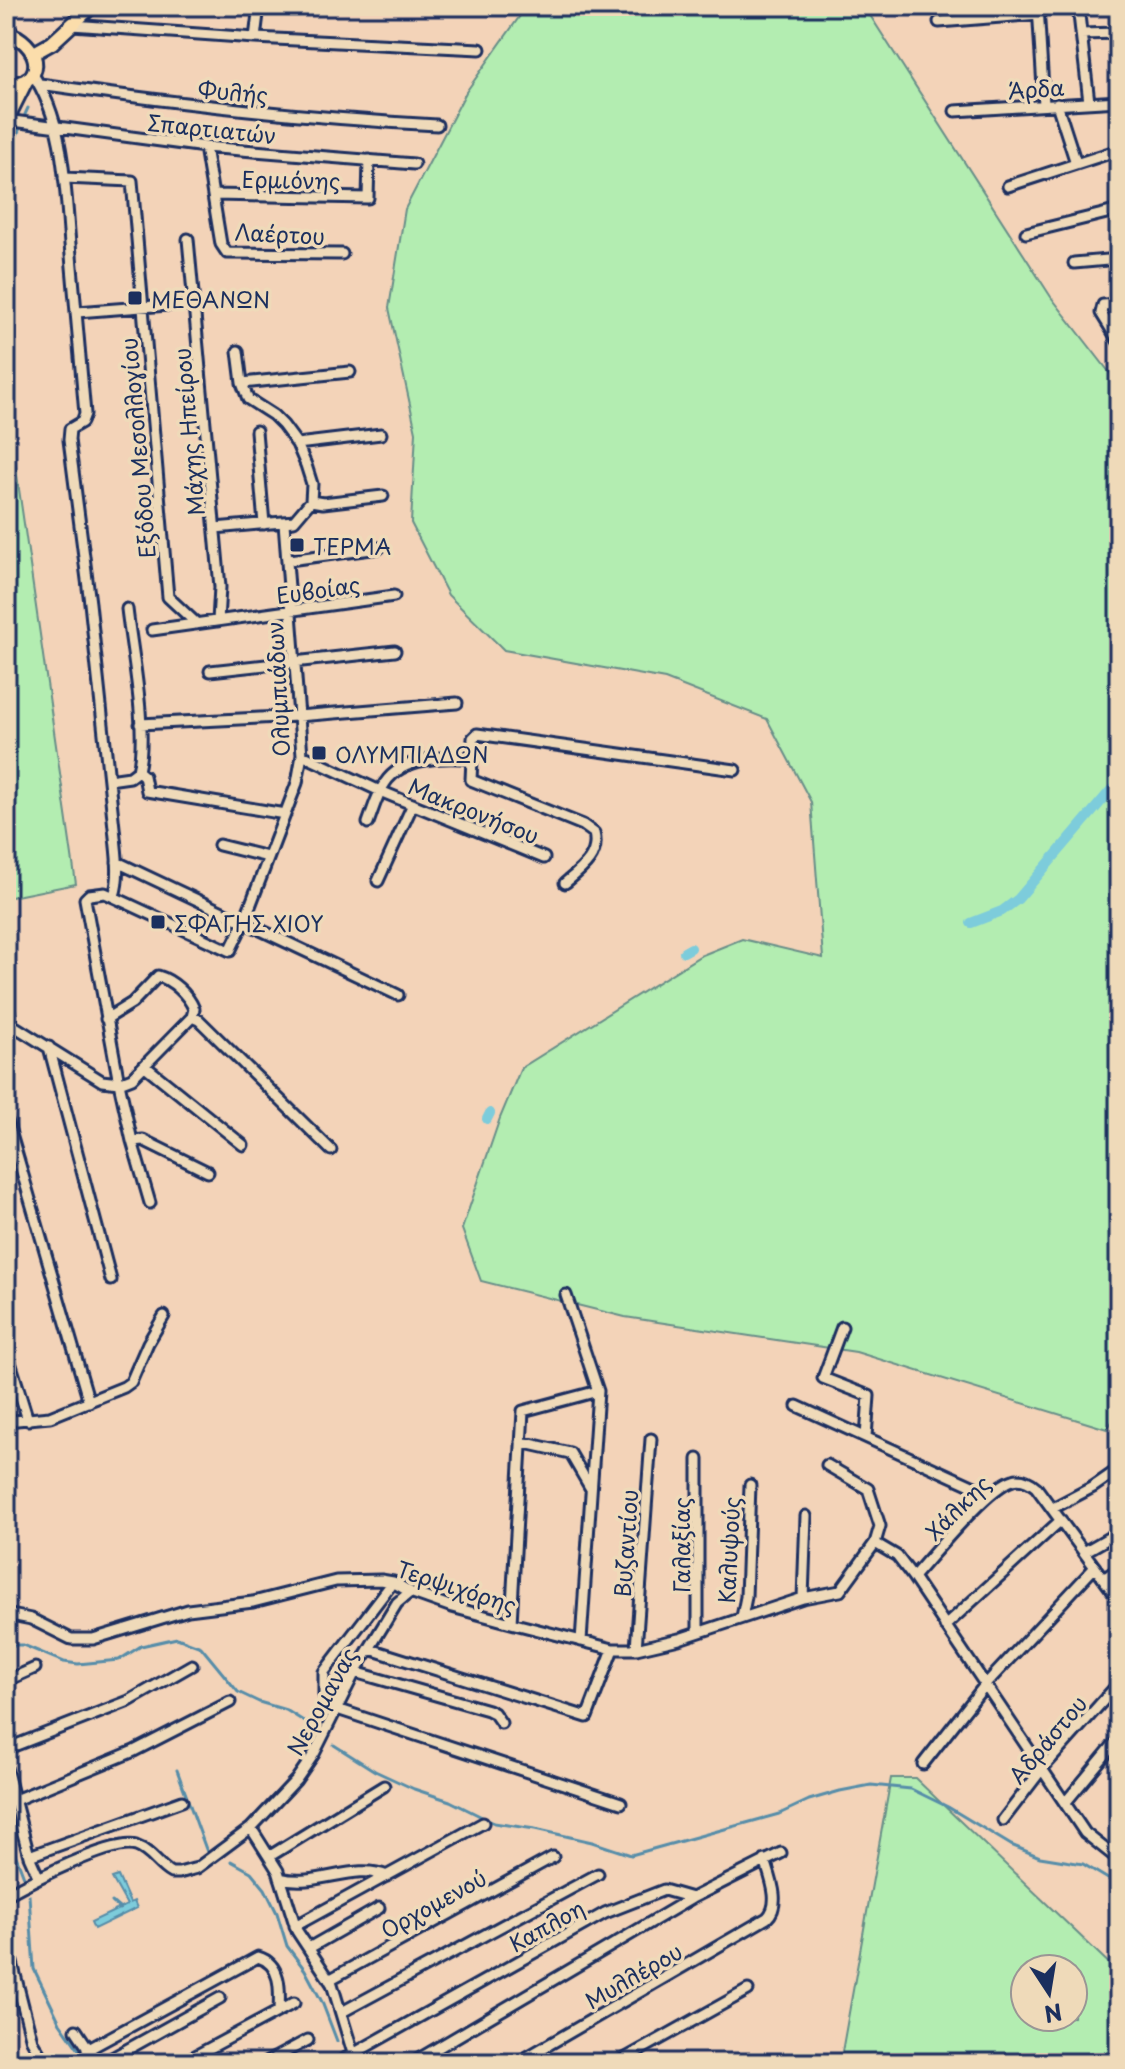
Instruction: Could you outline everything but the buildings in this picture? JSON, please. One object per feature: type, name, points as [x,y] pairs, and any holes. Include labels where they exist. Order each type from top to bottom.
[{"type":"main road","points":[[34,53],[52,43],[92,6]]},
{"type":"main road","points":[[6,120],[33,79],[35,67],[34,53],[26,42],[12,38]]},
{"type":"main road","points":[[6,83],[33,79]]},
{"type":"street","points":[[255,38],[259,6]]},
{"type":"street","points":[[973,6],[975,18]]},
{"type":"street","points":[[1078,6],[1089,102]]},
{"type":"street","points":[[939,22],[1039,10],[1044,105]]},
{"type":"street","points":[[6,25],[12,38]]},
{"type":"street","points":[[72,25],[480,49]]},
{"type":"street","points":[[1081,34],[1119,33]]},
{"type":"street","points":[[33,79],[56,127],[64,178],[85,414],[82,422],[70,429],[69,440],[117,862],[114,896],[97,893],[85,899],[119,1083],[150,1203]]},
{"type":"street","name":"Φυλής","points":[[33,79],[178,104],[333,120],[437,125]]},
{"type":"street","name":"Άρδα","points":[[955,111],[1119,101]]},
{"type":"street","points":[[1057,104],[1076,163]]},
{"type":"street","name":"Σπαρτιατών","points":[[6,120],[205,147],[414,164]]},
{"type":"street","name":"Λαέρτου","points":[[205,147],[221,244],[227,253],[342,254]]},
{"type":"street","points":[[1008,186],[1119,150]]},
{"type":"street","name":"Ερμιόνης","points":[[213,195],[368,198],[369,160]]},
{"type":"street","name":"Εξόδου Μεσολλογίου","points":[[64,178],[132,181],[168,597],[197,624]]},
{"type":"street","points":[[1026,233],[1119,210]]},
{"type":"street","name":"Μάχης Ηπείρου","points":[[188,239],[220,587],[218,621]]},
{"type":"street","points":[[1074,263],[1119,259]]},
{"type":"street","points":[[77,312],[194,303]]},
{"type":"street","points":[[1119,304],[1103,305],[1101,313],[1119,342]]},
{"type":"street","points":[[215,528],[294,521],[311,501],[312,484],[297,444],[273,415],[248,399],[242,383],[238,351]]},
{"type":"street","points":[[242,383],[350,372]]},
{"type":"street","points":[[256,431],[264,524]]},
{"type":"street","points":[[297,444],[381,434]]},
{"type":"street","points":[[311,501],[323,503],[383,496]]},
{"type":"street","name":"Ολυμπιάδων","points":[[114,896],[230,951],[244,922],[297,783],[302,755],[284,523]]},
{"type":"street","points":[[289,560],[379,548]]},
{"type":"street","name":"Ευβοίας","points":[[152,630],[394,596]]},
{"type":"street","points":[[109,780],[130,777],[138,771],[141,760],[127,609]]},
{"type":"street","points":[[210,671],[395,651]]},
{"type":"street","points":[[140,724],[298,716],[457,703]]},
{"type":"street","points":[[565,883],[595,853],[597,844],[594,833],[583,825],[471,780],[473,738],[477,734],[735,770]]},
{"type":"street","name":"Μακρονήσου","points":[[302,755],[380,791],[544,858]]},
{"type":"street","points":[[368,823],[387,779],[409,766],[432,758],[472,759]]},
{"type":"street","points":[[138,771],[144,776],[147,791],[285,814]]},
{"type":"street","points":[[378,881],[413,804]]},
{"type":"street","points":[[219,845],[268,857]]},
{"type":"street","points":[[117,862],[398,995]]},
{"type":"street","points":[[6,997],[9,1023],[102,1081],[119,1083],[132,1078],[145,1066],[192,1017],[194,1009],[170,981],[158,976],[132,1003],[106,1019]]},
{"type":"street","points":[[192,1017],[199,1020],[331,1150]]},
{"type":"street","points":[[49,1047],[111,1280]]},
{"type":"street","points":[[145,1066],[243,1145]]},
{"type":"street","points":[[6,1117],[89,1402]]},
{"type":"street","points":[[132,1141],[143,1140],[208,1172]]},
{"type":"street","points":[[566,1295],[598,1391],[581,1641]]},
{"type":"street","points":[[6,1421],[50,1417],[131,1382],[164,1316]]},
{"type":"street","points":[[842,1327],[823,1378],[869,1396],[866,1437]]},
{"type":"street","points":[[6,1349],[28,1420]]},
{"type":"street","points":[[511,1623],[523,1411],[598,1391]]},
{"type":"street","points":[[797,1406],[990,1494]]},
{"type":"street","name":"Βυζαντίου","points":[[636,1649],[651,1439]]},
{"type":"street","points":[[521,1442],[570,1453],[591,1489]]},
{"type":"street","name":"Γαλαξίας","points":[[698,1459],[698,1632]]},
{"type":"street","points":[[827,1465],[868,1489],[880,1526],[875,1543],[897,1556],[913,1577],[1085,1833],[1119,1860]]},
{"type":"street","points":[[1053,1508],[1119,1469]]},
{"type":"street","name":"Χάλκης","points":[[913,1577],[990,1494],[1012,1480],[1023,1479],[1036,1487],[1053,1508],[1119,1600]]},
{"type":"street","name":"Καλυψούς","points":[[742,1617],[746,1597],[750,1485]]},
{"type":"street","points":[[803,1598],[806,1516]]},
{"type":"street","points":[[945,1626],[1061,1520]]},
{"type":"street","points":[[1084,1552],[1119,1532]]},
{"type":"street","name":"Τερψιχόρης","points":[[6,1614],[31,1619],[71,1639],[93,1639],[188,1610],[253,1602],[323,1584],[351,1580],[393,1582],[410,1592],[511,1623],[613,1649],[636,1649],[803,1598],[840,1591],[875,1543]]},
{"type":"street","points":[[923,1764],[985,1685],[1095,1567]]},
{"type":"street","points":[[1104,1579],[1119,1568]]},
{"type":"street","points":[[393,1582],[324,1672],[324,1695],[337,1709],[621,1803]]},
{"type":"street","name":"Νερομανας","points":[[6,1895],[38,1876],[126,1845],[142,1848],[171,1873],[188,1872],[251,1828],[310,1762],[355,1672],[397,1603],[410,1592]]},
{"type":"street","points":[[370,1649],[587,1717],[613,1649]]},
{"type":"street","points":[[6,1749],[129,1701],[192,1665]]},
{"type":"street","points":[[6,1681],[35,1668]]},
{"type":"street","points":[[355,1672],[488,1710],[501,1723]]},
{"type":"street","name":"Αδράστου","points":[[1003,1820],[1042,1769],[1119,1683]]},
{"type":"street","points":[[15,1800],[134,1751],[230,1702]]},
{"type":"street","points":[[1065,1803],[1119,1738]]},
{"type":"street","points":[[6,1768],[29,1856],[38,1876]]},
{"type":"street","points":[[270,1856],[384,1786]]},
{"type":"street","points":[[29,1856],[182,1801]]},
{"type":"street","points":[[295,1926],[483,1823]]},
{"type":"street","points":[[251,1828],[280,1878],[295,1926],[329,1980],[342,2012],[356,2063]]},
{"type":"street","points":[[412,2063],[692,1898],[781,1853]]},
{"type":"street","name":"Ορχομενού","points":[[329,1980],[553,1857]]},
{"type":"street","name":"Μυλλέρου","points":[[517,2063],[767,1918],[775,1909],[775,1901],[765,1860]]},
{"type":"street","points":[[280,1878],[304,1882],[370,1871],[387,1876]]},
{"type":"street","points":[[342,2012],[598,1874]]},
{"type":"street","name":"Καπλοη","points":[[337,2063],[605,1913],[664,1890],[692,1898]]},
{"type":"street","points":[[309,1948],[379,1908]]},
{"type":"street","points":[[6,1939],[32,2041],[45,2063]]},
{"type":"street","points":[[87,2050],[258,1957],[265,1958],[276,1973],[280,1992],[279,2011]]},
{"type":"street","points":[[617,2063],[748,1990]]},
{"type":"street","points":[[76,2030],[87,2050],[100,2063],[220,1998]]},
{"type":"street","points":[[182,2063],[294,2003]]},
{"type":"street","points":[[265,2063],[308,2040]]},
{"type":"green space","points":[[527,6],[864,6],[1051,297],[1113,377],[1119,391],[1119,1411],[1107,1429],[856,1352],[625,1317],[481,1281],[462,1229],[500,1118],[521,1068],[700,956],[742,939],[823,958],[811,802],[767,719],[665,679],[504,650],[448,595],[411,523],[416,432],[389,308],[405,209],[466,92]]},
{"type":"green space","points":[[6,399],[76,884],[6,898]]},
{"type":"green space","points":[[891,1778],[915,1778],[1119,1973],[1119,2063],[840,2063]]},
{"type":"water","points":[[118,1876],[130,1903],[134,1901],[137,1908],[94,1929],[91,1922],[127,1905],[112,1878]]},
{"type":"waterway","points":[[6,156],[28,108]]},
{"type":"waterway","points":[[971,923],[1002,911],[1018,899],[1111,790]]},
{"type":"waterway","points":[[684,952],[691,948]]},
{"type":"waterway","points":[[487,1119],[490,1113]]},
{"type":"waterway","points":[[6,1645],[23,1645],[64,1662],[78,1664],[119,1660],[141,1646],[177,1638],[201,1647],[238,1692],[286,1710],[313,1727]]},
{"type":"waterway","points":[[334,1745],[375,1771],[450,1801],[494,1823],[592,1842],[631,1855],[779,1814],[809,1800],[840,1791],[871,1785],[911,1789],[1011,1845],[1040,1857],[1083,1864],[1118,1885]]},
{"type":"waterway","points":[[177,1770],[207,1852]]},
{"type":"waterway","points":[[6,1830],[24,1877]]},
{"type":"waterway","points":[[231,1861],[251,1872],[265,1889],[277,1913],[287,1946],[305,1970],[322,2002],[337,2041]]},
{"type":"waterway","points":[[29,1895],[34,1969],[60,2023],[88,2063]]},
{"type":"waterway","points":[[112,1902],[120,1909]]},
{"type":"place","name":"ΜΕΘΑΝΩΝ","points":[[135,298]]},
{"type":"place","name":"ΤΕΡΜΑ","points":[[297,545]]},
{"type":"place","name":"ΟΛΥΜΠΙΑΔΩΝ","points":[[319,753]]},
{"type":"place","name":"ΣΦΑΓΗΣ ΧΙΟΥ","points":[[158,922]]}]
